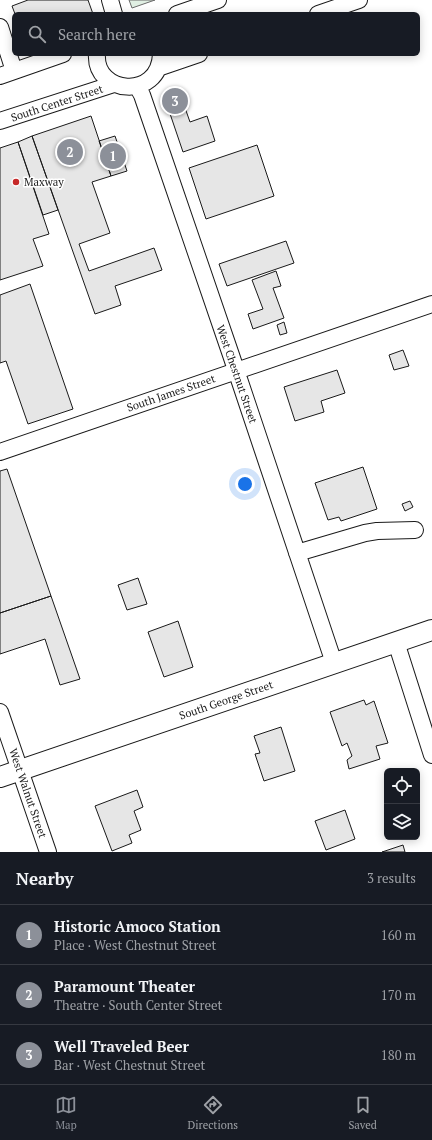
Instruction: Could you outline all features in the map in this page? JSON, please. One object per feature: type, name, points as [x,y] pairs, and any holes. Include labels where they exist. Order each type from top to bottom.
[{"type":"main road","name":"South George Street","points":[[0,777],[432,630]]},
{"type":"street","points":[[110,0],[113,12]]},
{"type":"street","points":[[183,12],[218,0]]},
{"type":"street","points":[[324,12],[360,0]]},
{"type":"street","points":[[0,26],[7,74],[57,56]]},
{"type":"street","name":"South Center Street","points":[[96,56],[98,65],[107,79],[114,84],[129,87],[137,86]]},
{"type":"street","points":[[137,86],[150,79],[155,74],[160,61],[188,56]]},
{"type":"street","name":"South Center Street","points":[[0,122],[114,84]]},
{"type":"street","name":"West Chestnut Street","points":[[137,86],[144,102],[236,371],[334,663]]},
{"type":"street","name":"South James Street","points":[[0,452],[432,304]]},
{"type":"street","points":[[297,553],[365,533],[377,531],[415,530]]},
{"type":"street","points":[[396,642],[432,755]]},
{"type":"street","name":"West Walnut Street","points":[[0,712],[48,852]]},
{"type":"green space","points":[[129,0],[155,0],[132,8]]},
{"type":"building","points":[[28,0],[88,0],[92,12],[14,12],[12,6]]},
{"type":"building","points":[[178,88],[190,122],[207,116],[215,141],[183,152],[163,93]]},
{"type":"building","points":[[91,116],[111,176],[92,182],[110,233],[79,244],[89,271],[154,248],[162,270],[115,286],[121,305],[95,314],[32,136]]},
{"type":"building","points":[[32,136],[58,210],[43,215],[18,142]]},
{"type":"building","points":[[115,136],[127,171],[111,176],[99,141]]},
{"type":"building","name":"Maxway","points":[[18,142],[49,234],[33,239],[43,266],[0,280],[0,148]]},
{"type":"building","points":[[257,145],[274,196],[206,219],[189,168]]},
{"type":"building","points":[[286,241],[294,263],[227,286],[219,264]]},
{"type":"building","points":[[276,271],[281,286],[273,288],[284,318],[253,329],[248,314],[263,309],[252,280]]},
{"type":"building","points":[[30,284],[73,409],[28,424],[6,361],[0,363],[0,295]]},
{"type":"building","points":[[284,322],[287,333],[280,335],[277,325]]},
{"type":"building","points":[[403,350],[409,366],[394,370],[389,355]]},
{"type":"building","points":[[337,370],[345,393],[321,401],[324,412],[295,421],[284,387]]},
{"type":"building","points":[[363,467],[377,509],[341,521],[339,517],[328,520],[315,483]]},
{"type":"building","points":[[7,469],[51,596],[0,613],[0,471]]},
{"type":"building","points":[[410,501],[413,507],[405,511],[402,504]]},
{"type":"building","points":[[138,578],[147,604],[127,610],[118,585]]},
{"type":"building","points":[[51,596],[80,679],[60,685],[45,639],[0,654],[0,613]]},
{"type":"building","points":[[178,621],[193,667],[164,677],[148,632]]},
{"type":"building","points":[[364,700],[366,705],[374,701],[388,743],[376,746],[380,759],[349,769],[347,760],[352,756],[347,743],[342,746],[330,712]]},
{"type":"building","points":[[281,727],[295,771],[264,781],[255,754],[260,753],[254,736]]},
{"type":"building","points":[[137,790],[143,807],[134,811],[141,830],[129,835],[132,843],[112,851],[95,806]]},
{"type":"building","points":[[345,810],[355,839],[326,850],[315,821]]},
{"type":"building","points":[[403,845],[405,852],[382,852]]},
{"type":"place","name":"Well Traveled Beer","points":[[175,101]]},
{"type":"place","name":"Paramount Theater","points":[[70,152]]},
{"type":"place","name":"Historic Amoco Station","points":[[113,156]]},
{"type":"place","name":"Maxway","points":[[16,182]]}]
